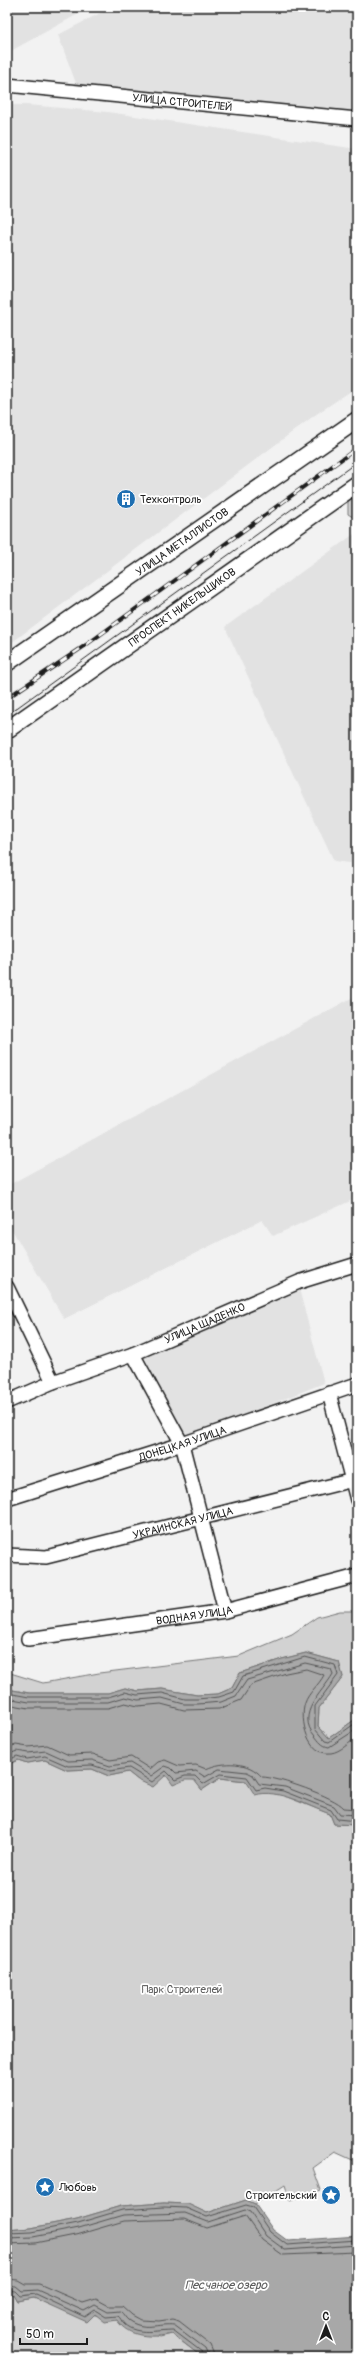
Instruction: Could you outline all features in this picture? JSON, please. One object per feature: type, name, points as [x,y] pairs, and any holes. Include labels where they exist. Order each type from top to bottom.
[{"type":"main road","name":"УЛИЦА МЕТАЛЛИСТОВ","points":[[7,663],[357,420]]},
{"type":"main road","name":"ПРОСПЕКТ НИКЕЛЬЩИКОВ","points":[[7,730],[357,484]]},
{"type":"street","name":"УЛИЦА СТРОИТЕЛЕЙ","points":[[7,85],[357,119]]},
{"type":"street","name":"УЛИЦА ЩАДЕНКО","points":[[7,1402],[53,1382],[133,1354],[299,1282],[357,1264]]},
{"type":"street","points":[[7,1287],[53,1382]]},
{"type":"street","points":[[133,1354],[182,1444],[225,1611]]},
{"type":"street","name":"ДОНЕЦКАЯ УЛИЦА","points":[[7,1499],[182,1444],[357,1384]]},
{"type":"street","points":[[329,1393],[354,1479],[357,1500]]},
{"type":"street","name":"УКРАИНСКАЯ УЛИЦА","points":[[7,1556],[46,1557],[354,1479]]},
{"type":"street","name":"ВОДНАЯ УЛИЦА","points":[[28,1639],[225,1611],[357,1576]]},
{"type":"shaded area","points":[[7,7],[91,7],[7,53]]},
{"type":"shaded area","points":[[112,7],[357,7],[357,116],[77,86],[58,35]]},
{"type":"shaded area","points":[[7,105],[27,105],[108,112],[357,149],[357,387],[315,415],[7,646]]},
{"type":"shaded area","points":[[357,532],[357,864],[334,861],[225,627]]},
{"type":"shaded area","points":[[357,995],[357,1198],[273,1236],[262,1220],[64,1319],[7,1221],[7,1186]]},
{"type":"shaded area","points":[[298,1285],[324,1383],[187,1438],[142,1352]]},
{"type":"green space","points":[[357,493],[356,519],[348,514],[348,501]]},
{"type":"green space","points":[[340,1611],[357,1611],[357,1718],[329,1738],[318,1726],[319,1708],[343,1677],[339,1662],[306,1653],[282,1659],[240,1673],[232,1688],[218,1694],[197,1695],[162,1689],[138,1691],[125,1688],[108,1693],[29,1693],[7,1689],[7,1672],[43,1683],[99,1673],[239,1656],[292,1634],[317,1617]]},
{"type":"green space","name":"Парк Строителей","points":[[18,1760],[27,1763],[45,1760],[67,1770],[92,1769],[109,1776],[128,1772],[138,1780],[166,1775],[195,1780],[202,1790],[220,1778],[246,1781],[265,1792],[282,1795],[330,1814],[334,1824],[357,1825],[357,2162],[335,2152],[313,2168],[321,2190],[290,2201],[285,2185],[255,2204],[246,2200],[207,2213],[187,2204],[164,2203],[121,2206],[77,2219],[31,2228],[7,2230],[7,1765]]},
{"type":"green space","points":[[7,2294],[13,2294],[17,2301],[34,2298],[51,2305],[117,2320],[160,2337],[172,2334],[202,2357],[7,2357]]},
{"type":"water","points":[[306,1653],[339,1662],[343,1677],[319,1708],[318,1726],[329,1738],[357,1718],[357,1825],[334,1824],[330,1814],[283,1796],[264,1793],[255,1795],[246,1781],[220,1778],[202,1790],[194,1780],[185,1780],[173,1785],[166,1775],[153,1787],[138,1780],[128,1772],[109,1776],[92,1769],[67,1770],[45,1760],[27,1763],[18,1760],[7,1765],[7,1689],[29,1693],[108,1693],[125,1688],[138,1691],[162,1689],[197,1695],[218,1694],[232,1688],[240,1673],[282,1659]]},
{"type":"water","name":"Песчаное озеро","points":[[246,2200],[255,2204],[273,2230],[288,2241],[357,2236],[357,2357],[202,2357],[172,2334],[149,2336],[134,2333],[122,2326],[117,2320],[105,2322],[95,2314],[87,2322],[34,2298],[17,2301],[13,2294],[7,2294],[7,2230],[31,2228],[77,2219],[121,2206],[164,2203],[188,2204],[207,2213]]},
{"type":"tram line","points":[[7,715],[357,462]]},
{"type":"railway","points":[[7,698],[86,645],[357,448]]},
{"type":"place","name":"Техконтроль","points":[[126,499]]},
{"type":"place","name":"Любовь","points":[[45,2187]]},
{"type":"place","name":"Строительский","points":[[331,2195]]}]
